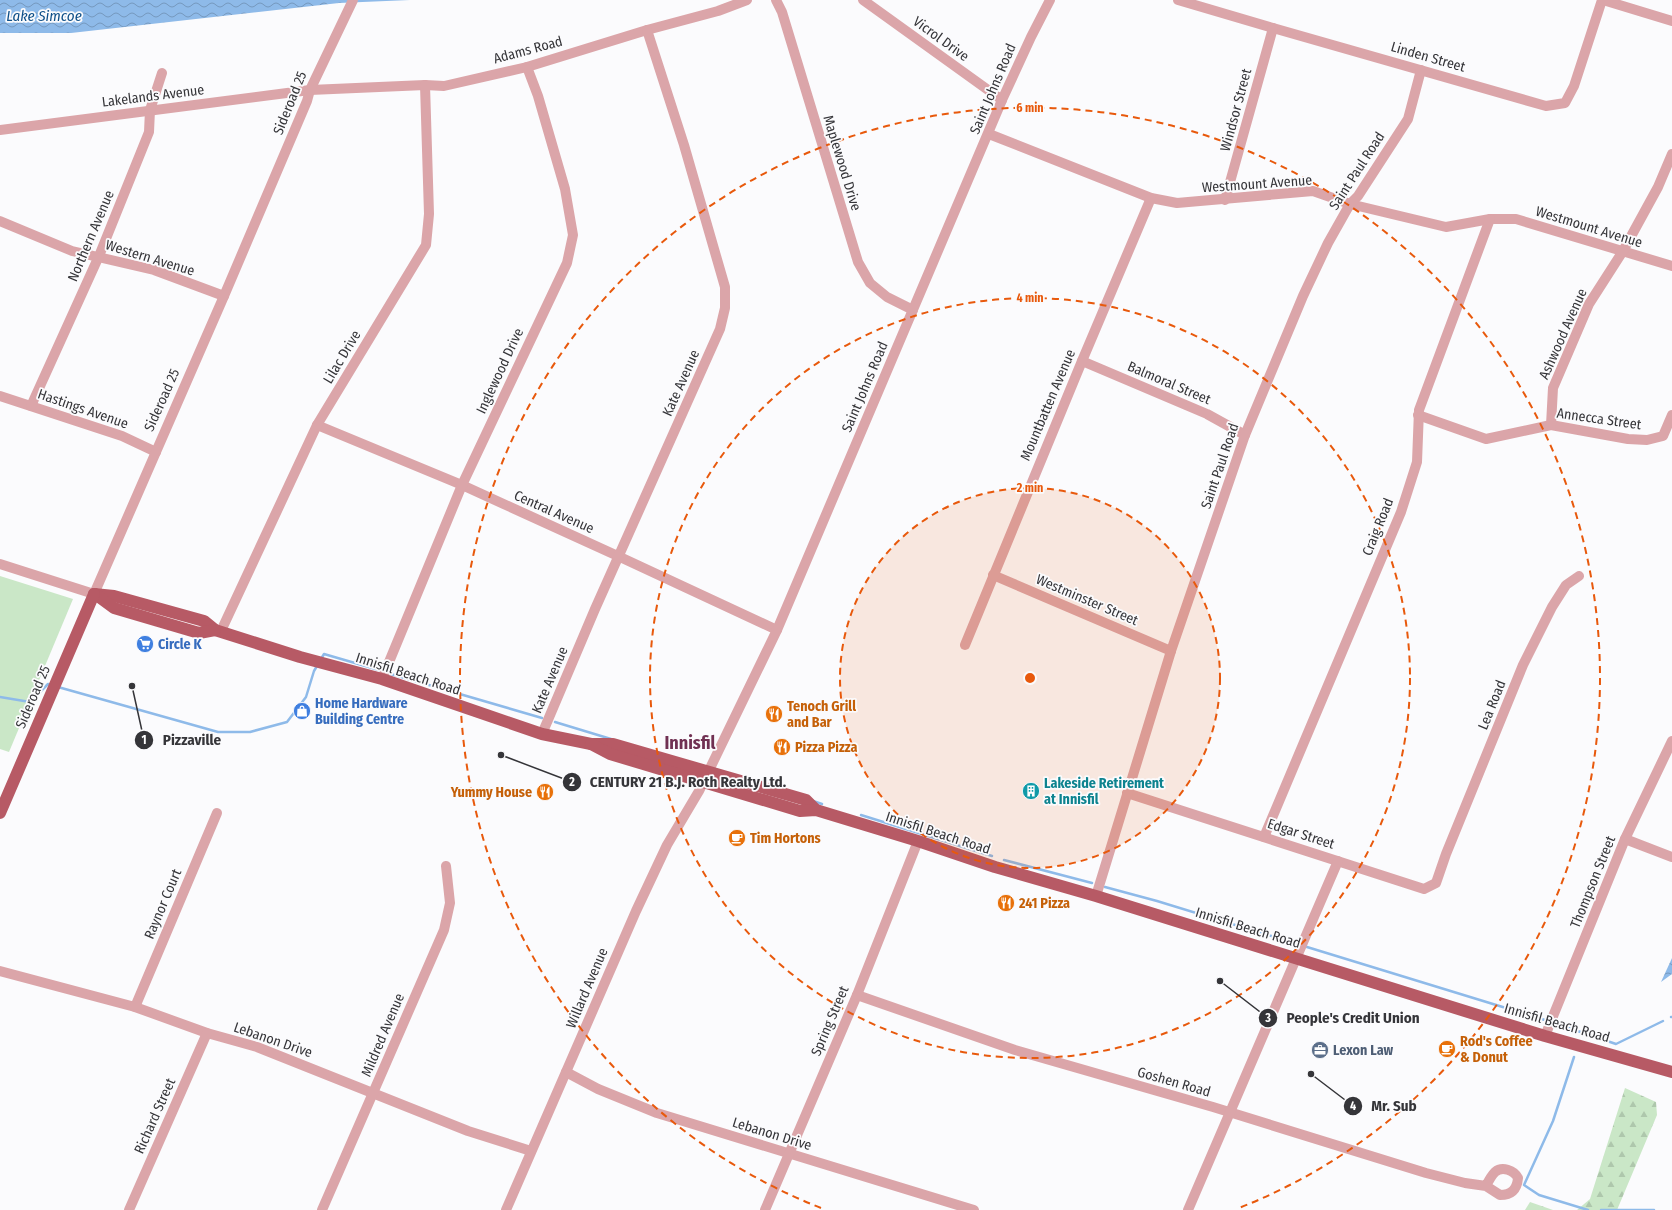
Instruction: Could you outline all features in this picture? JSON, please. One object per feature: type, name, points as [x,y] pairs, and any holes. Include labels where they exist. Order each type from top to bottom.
[{"type":"main road","name":"Innisfil Beach Road","points":[[94,594],[114,608],[199,633],[218,631],[300,657],[382,680],[542,734],[591,744],[612,744],[706,777],[806,800],[816,810],[918,841],[995,868],[1096,896],[1545,1036],[1672,1072]]},
{"type":"main road","name":"Sideroad 25","points":[[0,813],[94,594]]},
{"type":"street","name":"Sideroad 25","points":[[94,594],[308,101],[310,90],[354,0]]},
{"type":"street","name":"Adams Road","points":[[310,90],[425,85],[444,86],[527,67],[647,30],[718,11],[747,0]]},
{"type":"street","name":"Maplewood Drive","points":[[776,0],[782,12],[858,262],[870,284],[887,297],[913,310]]},
{"type":"street","name":"Vicrol Drive","points":[[863,0],[1002,100]]},
{"type":"street","name":"Saint Johns Road","points":[[706,777],[777,630],[989,134],[1002,100],[1050,0]]},
{"type":"street","name":"Linden Street","points":[[1178,0],[1546,106],[1565,103],[1574,86],[1602,0]]},
{"type":"street","points":[[1602,0],[1672,21]]},
{"type":"street","name":"Windsor Street","points":[[1225,200],[1273,28]]},
{"type":"street","name":"Kate Avenue","points":[[542,734],[595,609],[720,330],[725,308],[725,287],[684,145],[647,30]]},
{"type":"street","name":"Inglewood Drive","points":[[382,680],[462,485],[567,263],[573,235],[565,189],[538,96],[527,67]]},
{"type":"street","name":"Saint Paul Road","points":[[1096,896],[1171,651],[1245,435],[1303,296],[1328,243],[1350,204],[1358,196],[1408,119],[1421,70]]},
{"type":"street","name":"Northern Avenue","points":[[31,406],[99,256],[149,132],[150,110],[162,73]]},
{"type":"street","name":"Lilac Drive","points":[[218,631],[317,425],[426,245],[429,214],[425,85]]},
{"type":"street","name":"Lakelands Avenue","points":[[0,130],[310,90]]},
{"type":"street","name":"Westmount Avenue","points":[[989,134],[1151,198],[1177,203],[1225,200],[1312,191],[1350,204],[1446,227],[1490,220],[1516,219],[1672,266]]},
{"type":"street","name":"Ashwood Avenue","points":[[1551,425],[1553,388],[1589,304],[1623,251],[1658,186],[1672,154]]},
{"type":"street","name":"Mountbatten Avenue","points":[[965,645],[992,575],[1151,198]]},
{"type":"street","name":"Craig Road","points":[[1264,837],[1401,512],[1416,462],[1419,410],[1490,220]]},
{"type":"street","name":"Western Avenue","points":[[0,221],[72,251],[99,256],[154,270],[224,296]]},
{"type":"street","name":"Balmoral Street","points":[[1082,361],[1207,414],[1245,435]]},
{"type":"street","name":"Hastings Avenue","points":[[0,396],[122,436],[156,452]]},
{"type":"street","name":"Annecca Street","points":[[1418,415],[1486,439],[1551,425],[1628,439],[1646,440],[1663,436],[1672,415]]},
{"type":"street","name":"Central Avenue","points":[[317,425],[462,485],[620,556],[777,630]]},
{"type":"street","name":"Innisfil Beach Road","points":[[0,564],[94,594]]},
{"type":"street","name":"Westminster Street","points":[[992,575],[1171,651]]},
{"type":"street","name":"Lea Road","points":[[1446,854],[1523,665],[1552,607],[1566,585],[1579,576]]},
{"type":"street","name":"Thompson Street","points":[[1545,1036],[1625,839],[1672,742]]},
{"type":"street","name":"Willard Avenue","points":[[506,1210],[642,898],[667,846],[706,777]]},
{"type":"street","name":"Edgar Street","points":[[1127,793],[1424,889],[1436,883],[1446,854]]},
{"type":"street","name":"Raynor Court","points":[[135,1007],[217,813]]},
{"type":"street","points":[[1625,839],[1672,857]]},
{"type":"street","name":"Spring Street","points":[[766,1210],[857,995],[918,841]]},
{"type":"street","points":[[1188,1210],[1295,958],[1338,861]]},
{"type":"street","name":"Mildred Avenue","points":[[322,1210],[444,930],[450,903],[446,866]]},
{"type":"street","name":"Lebanon Drive","points":[[0,971],[135,1007],[206,1033],[256,1047],[468,1131],[531,1151]]},
{"type":"street","name":"Goshen Road","points":[[857,995],[1015,1050],[1230,1112],[1426,1173],[1465,1183],[1486,1186]]},
{"type":"street","name":"Richard Street","points":[[129,1210],[206,1033]]},
{"type":"street","name":"Lebanon Drive","points":[[566,1072],[598,1089],[657,1113],[974,1210]]},
{"type":"green space","points":[[0,576],[73,599],[9,752],[0,749]]},
{"type":"green space","points":[[1625,1088],[1656,1102],[1657,1115],[1617,1210],[1577,1210],[1590,1199]]},
{"type":"green space","points":[[1530,1202],[1553,1210],[1525,1210]]},
{"type":"water","name":"Lake Simcoe","points":[[0,0],[410,0],[339,3],[71,33],[0,33]]},
{"type":"water","points":[[1672,958],[1672,974],[1661,982]]},
{"type":"waterway","points":[[321,659],[324,654],[379,670]]},
{"type":"waterway","points":[[58,687],[218,732],[250,732],[287,722],[306,697],[317,666]]},
{"type":"waterway","points":[[391,674],[542,718]]},
{"type":"waterway","points":[[0,697],[30,702],[48,684],[52,685]]},
{"type":"waterway","points":[[555,722],[611,739]]},
{"type":"waterway","points":[[813,801],[822,804]]},
{"type":"waterway","points":[[861,815],[992,856]]},
{"type":"waterway","points":[[1004,860],[1092,883]]},
{"type":"waterway","points":[[1105,887],[1157,901],[1294,943]]},
{"type":"waterway","points":[[1307,947],[1545,1020]]},
{"type":"waterway","points":[[1557,1024],[1616,1044],[1663,1021]]},
{"type":"waterway","points":[[1574,1057],[1553,1121],[1524,1185],[1539,1195],[1588,1210]]},
{"type":"waterway","points":[[1601,1210],[1654,1210]]},
{"type":"place","name":"Circle K","points":[[145,644]]},
{"type":"place","name":"Pizzaville","points":[[132,686]]},
{"type":"place","name":"Home Hardware Building Centre","points":[[302,711]]},
{"type":"place","name":"Tenoch Grill and Bar","points":[[774,714]]},
{"type":"place","name":"Pizza Pizza","points":[[782,747]]},
{"type":"place","name":"CENTURY 21 B.J. Roth Realty Ltd.","points":[[501,755]]},
{"type":"place","name":"Lakeside Retirement at Innisfil","points":[[1031,791]]},
{"type":"place","name":"Yummy House","points":[[545,792]]},
{"type":"place","name":"Tim Hortons","points":[[737,838]]},
{"type":"place","name":"241 Pizza","points":[[1006,903]]},
{"type":"place","name":"People's Credit Union","points":[[1220,981]]},
{"type":"place","name":"Rod's Coffee & Donut","points":[[1447,1049]]},
{"type":"place","name":"Lexon Law","points":[[1320,1050]]},
{"type":"place","name":"Mr. Sub","points":[[1311,1074]]},
{"type":"district","name":"Innisfil","points":[[690,743]]}]
